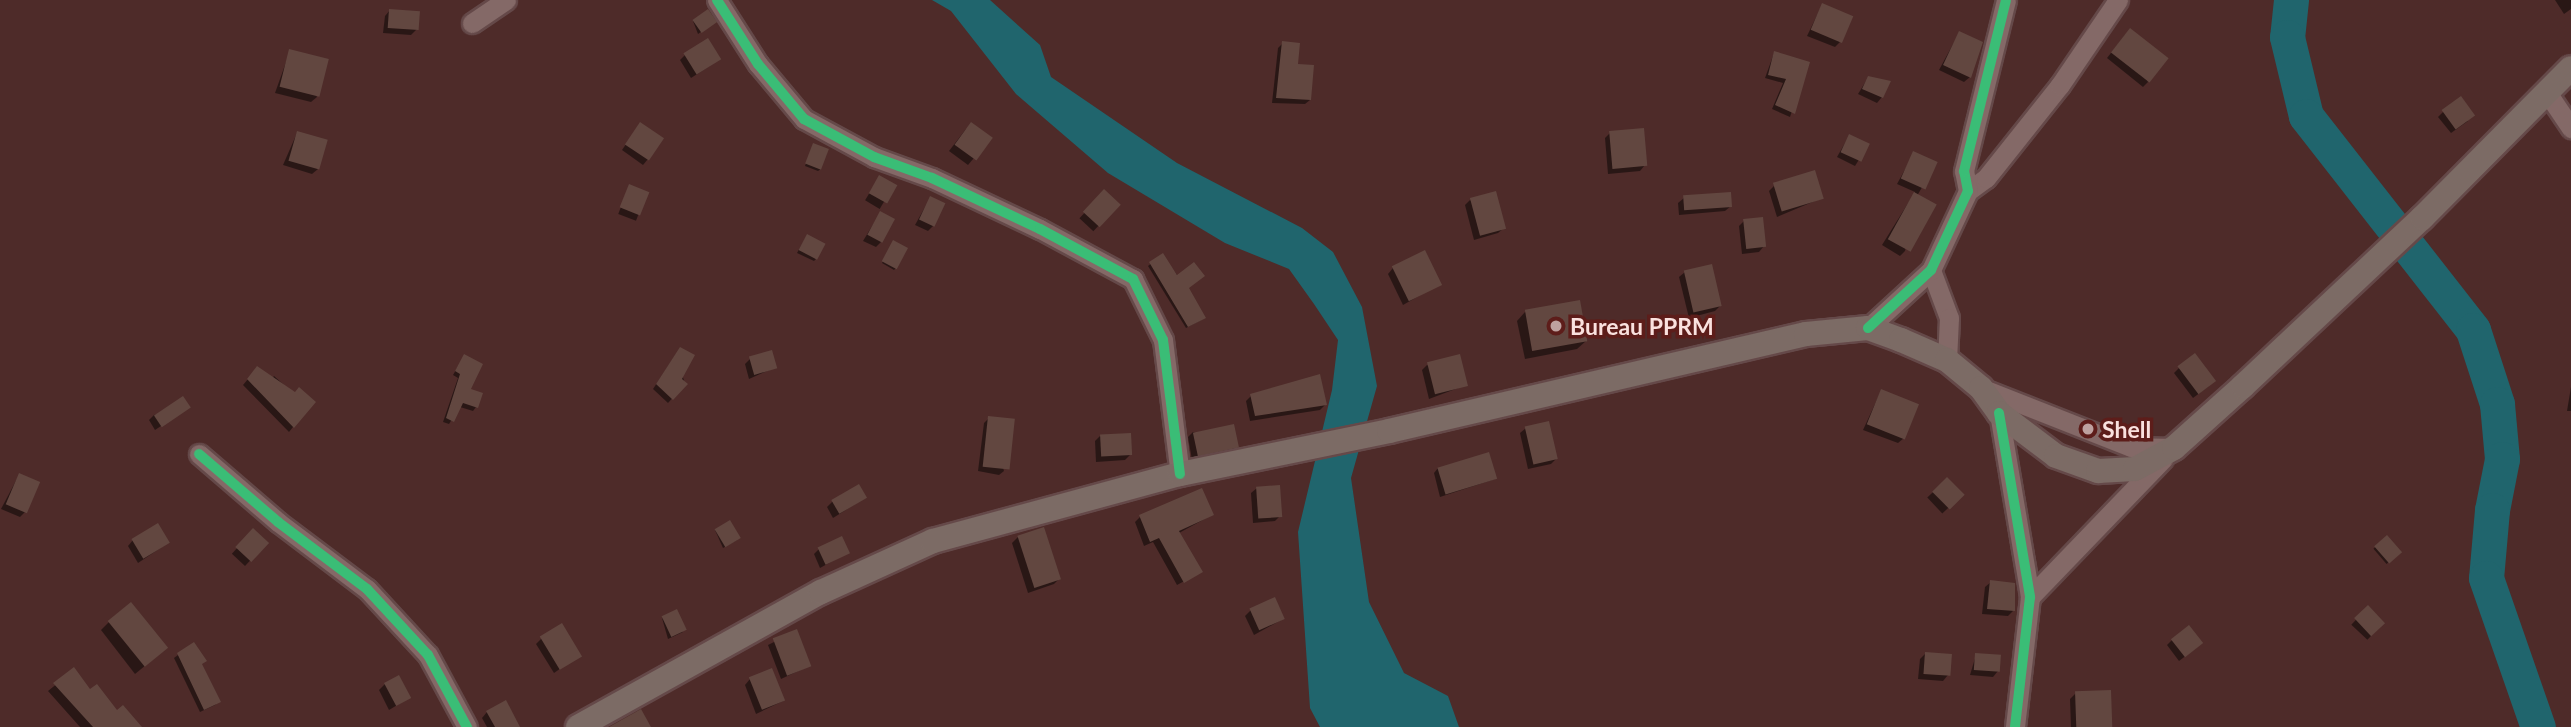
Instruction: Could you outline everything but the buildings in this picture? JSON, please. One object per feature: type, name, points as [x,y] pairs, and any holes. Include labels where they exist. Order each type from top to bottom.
[{"type":"main road","points":[[578,727],[821,592],[933,541],[1180,474],[1389,431],[1806,334],[1868,328],[1947,360],[1981,388],[1999,413],[2056,456],[2098,471],[2135,469],[2174,448],[2422,218],[2571,68]]},
{"type":"street","points":[[472,23],[506,0]]},
{"type":"street","points":[[717,0],[758,64],[804,119],[874,157],[932,178],[1040,229],[1133,279],[1163,340],[1180,474]]},
{"type":"street","points":[[1968,191],[1964,171],[2006,0]]},
{"type":"street","points":[[1868,328],[1931,271],[1968,191],[1986,178],[2060,85],[2118,0]]},
{"type":"street","points":[[2546,91],[2571,128]]},
{"type":"street","points":[[1931,271],[1949,318],[1947,360]]},
{"type":"street","points":[[1981,388],[2131,447],[2174,448]]},
{"type":"street","points":[[1999,413],[2030,597],[2015,727]]},
{"type":"street","points":[[2030,597],[2174,448]]},
{"type":"street","points":[[199,454],[367,589],[428,655],[467,727]]},
{"type":"water","points":[[932,0],[990,0],[1040,45],[1051,77],[1177,163],[1302,228],[1333,252],[1362,307],[1377,386],[1351,478],[1369,602],[1404,673],[1448,696],[1459,727],[1320,727],[1310,708],[1298,532],[1332,390],[1338,340],[1289,269],[1225,243],[1108,173],[1016,94],[951,11]]},
{"type":"waterway","points":[[2291,0],[2287,37],[2306,116],[2473,330],[2497,404],[2502,459],[2492,510],[2486,578],[2538,727]]},
{"type":"cycle path","points":[[717,0],[758,64],[804,119],[874,157],[932,178],[1040,229],[1133,279],[1163,340],[1180,474]]},
{"type":"cycle path","points":[[1868,328],[1931,270],[1968,191],[1964,171],[2006,0]]},
{"type":"cycle path","points":[[1999,413],[2030,597],[2015,727]]},
{"type":"cycle path","points":[[199,454],[278,522],[367,589],[428,655],[467,727]]},
{"type":"place","name":"Bureau PPRM","points":[[1556,326]]},
{"type":"place","name":"Shell","points":[[2088,429]]}]
